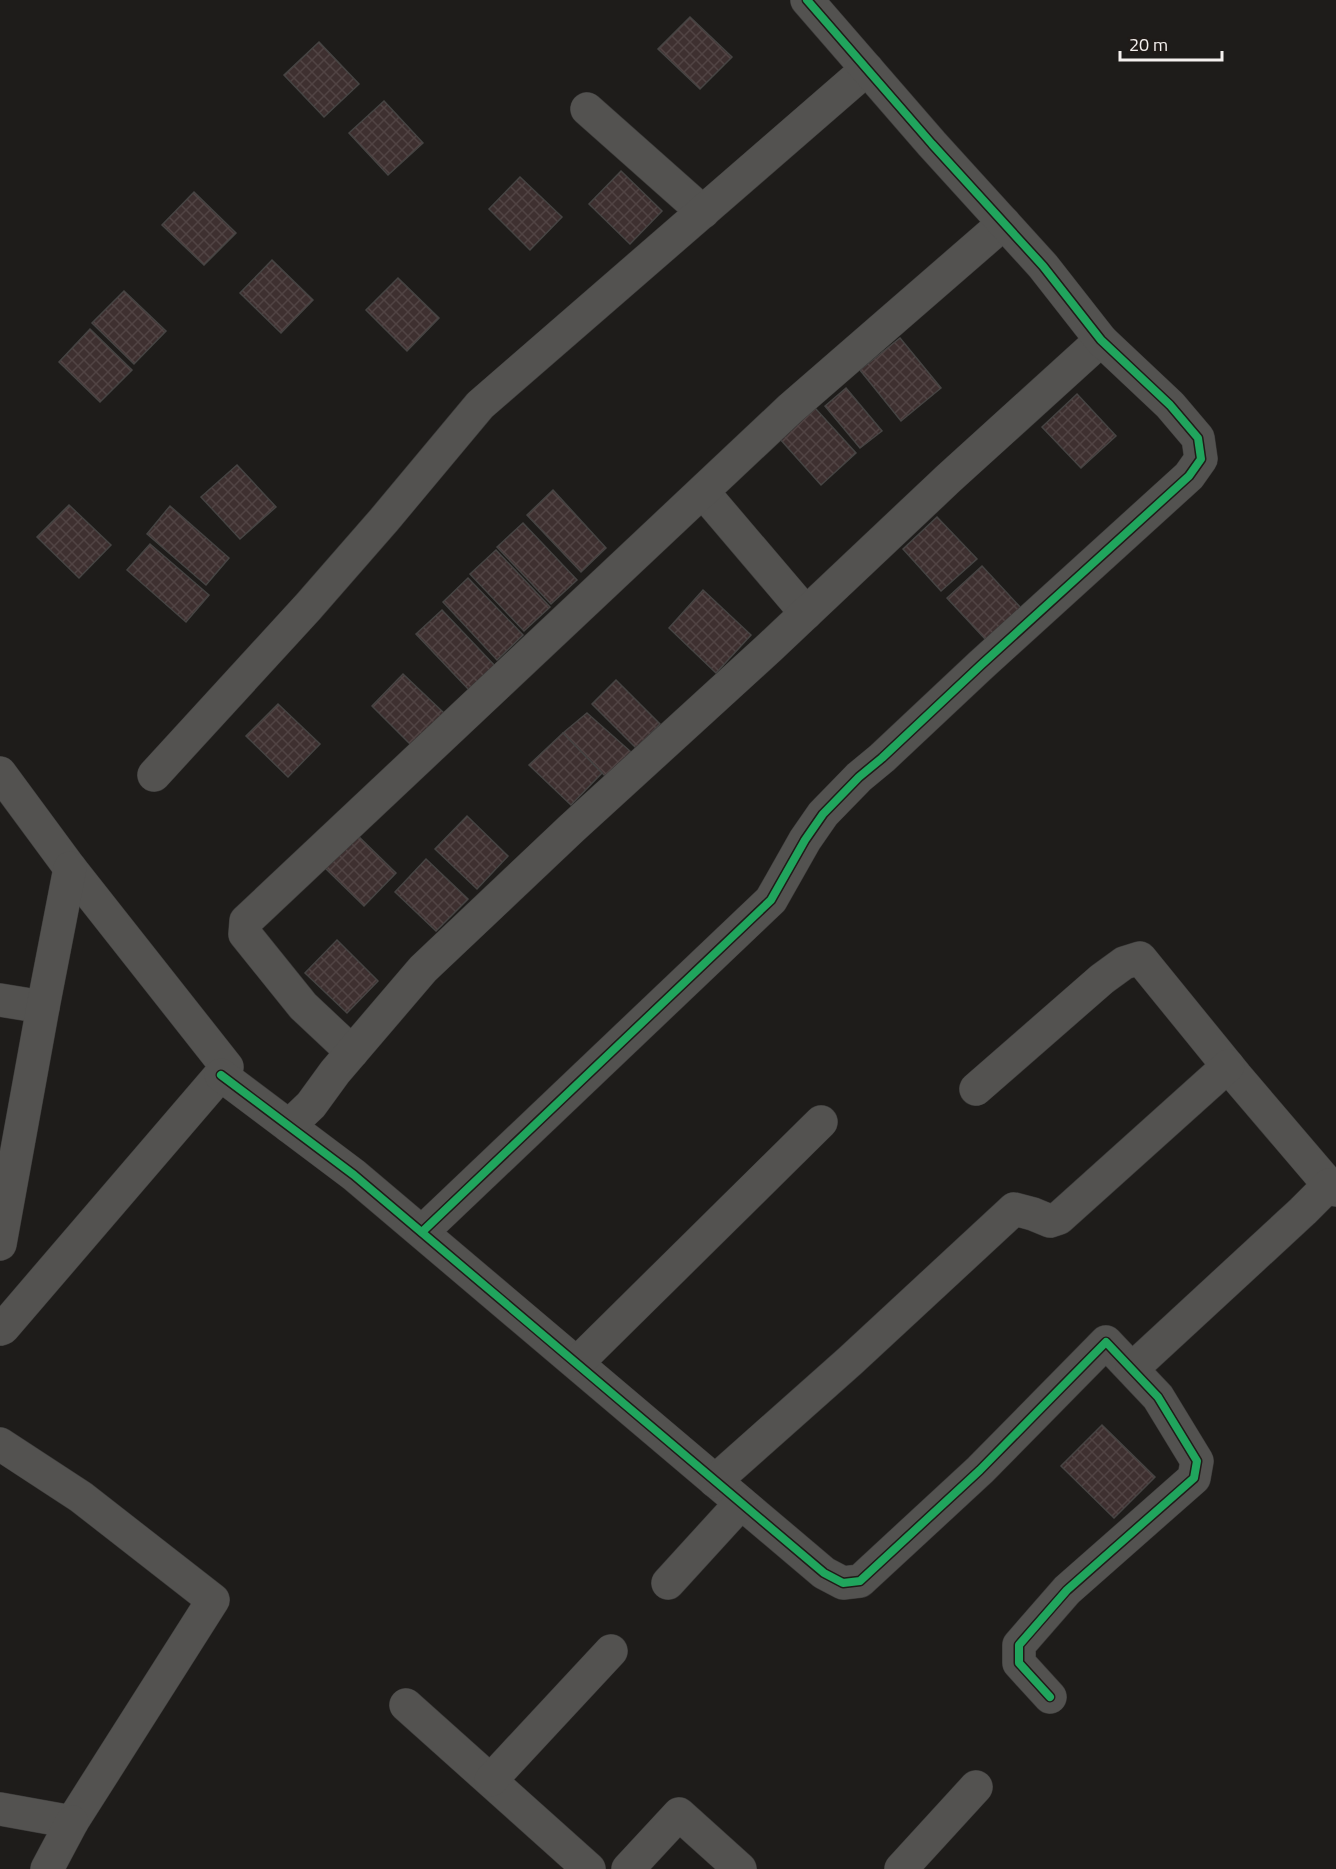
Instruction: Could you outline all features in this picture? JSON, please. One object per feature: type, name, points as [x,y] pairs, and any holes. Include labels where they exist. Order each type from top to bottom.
[{"type":"street","points":[[422,1232],[771,900],[805,840],[823,814],[859,777],[1189,476],[1201,459],[1198,438],[1170,405],[1101,340],[1043,266],[807,0]]},
{"type":"street","points":[[154,775],[308,607],[480,405],[867,69]]},
{"type":"street","points":[[587,109],[703,212]]},
{"type":"street","points":[[352,1052],[303,1006],[281,979],[245,934],[246,921],[791,408],[1004,223]]},
{"type":"street","points":[[288,1126],[311,1105],[352,1052],[423,969],[949,478],[1101,340]]},
{"type":"street","points":[[703,492],[806,613]]},
{"type":"street","points":[[0,773],[70,868],[227,1067],[0,1329]]},
{"type":"street","points":[[0,1244],[70,868]]},
{"type":"street","points":[[976,1089],[1102,979],[1124,963],[1140,958],[1228,1066],[1333,1188],[1303,1212],[1132,1369]]},
{"type":"street","points":[[0,1000],[43,1007]]},
{"type":"street","points":[[715,1481],[850,1361],[1014,1209],[1050,1221],[1059,1218],[1228,1066]]},
{"type":"street","points":[[220,1075],[354,1175],[824,1573],[843,1582],[860,1581],[980,1470],[1106,1342],[1158,1397],[1197,1461],[1194,1478],[1067,1590],[1019,1645],[1019,1663],[1050,1697]]},
{"type":"street","points":[[576,1363],[821,1122]]},
{"type":"street","points":[[0,1444],[81,1497],[213,1600],[72,1822],[47,1869]]},
{"type":"street","points":[[668,1583],[741,1503]]},
{"type":"street","points":[[490,1780],[611,1651]]},
{"type":"street","points":[[406,1705],[589,1869]]},
{"type":"street","points":[[901,1869],[976,1787]]},
{"type":"street","points":[[0,1809],[72,1822]]},
{"type":"street","points":[[628,1869],[679,1814],[740,1869]]},
{"type":"building","points":[[690,17],[732,57],[700,89],[658,49]]},
{"type":"building","points":[[319,42],[359,84],[324,117],[284,75]]},
{"type":"building","points":[[384,101],[423,143],[388,175],[349,133]]},
{"type":"building","points":[[621,171],[662,211],[630,244],[589,204]]},
{"type":"building","points":[[520,177],[562,217],[530,250],[489,209]]},
{"type":"building","points":[[194,192],[236,233],[204,265],[162,225]]},
{"type":"building","points":[[272,260],[313,300],[281,333],[240,293]]},
{"type":"building","points":[[398,278],[439,318],[407,351],[366,310]]},
{"type":"building","points":[[124,291],[166,331],[134,364],[92,323]]},
{"type":"building","points":[[90,329],[132,370],[100,402],[59,362]]},
{"type":"building","points":[[900,338],[941,388],[901,421],[860,370]]},
{"type":"building","points":[[846,388],[882,431],[860,448],[825,406]]},
{"type":"building","points":[[1077,394],[1116,436],[1081,468],[1042,427]]},
{"type":"building","points":[[815,408],[856,453],[821,485],[780,439]]},
{"type":"building","points":[[237,465],[276,507],[240,539],[201,497]]},
{"type":"building","points":[[553,490],[606,548],[581,572],[527,515]]},
{"type":"building","points":[[69,505],[111,545],[79,578],[37,537]]},
{"type":"building","points":[[170,506],[229,558],[206,585],[147,534]]},
{"type":"building","points":[[937,517],[977,559],[941,591],[903,549]]},
{"type":"building","points":[[523,523],[577,580],[551,604],[497,547]]},
{"type":"building","points":[[150,544],[209,595],[186,622],[127,570]]},
{"type":"building","points":[[496,550],[550,607],[524,631],[470,574]]},
{"type":"building","points":[[982,566],[1021,608],[986,640],[947,598]]},
{"type":"building","points":[[468,578],[523,635],[497,660],[443,602]]},
{"type":"building","points":[[703,590],[751,635],[716,673],[669,628]]},
{"type":"building","points":[[442,610],[496,667],[470,691],[416,634]]},
{"type":"building","points":[[403,674],[445,714],[413,747],[372,706]]},
{"type":"building","points":[[616,680],[660,724],[636,748],[592,704]]},
{"type":"building","points":[[278,704],[320,744],[288,777],[246,736]]},
{"type":"building","points":[[587,713],[631,752],[607,778],[563,733]]},
{"type":"building","points":[[563,733],[602,773],[571,805],[529,765]]},
{"type":"building","points":[[467,816],[508,856],[477,889],[435,849]]},
{"type":"building","points":[[355,833],[396,873],[364,906],[323,866]]},
{"type":"building","points":[[426,859],[468,899],[436,931],[395,892]]},
{"type":"building","points":[[337,940],[378,981],[347,1013],[305,973]]},
{"type":"building","points":[[1102,1425],[1155,1477],[1114,1518],[1061,1466]]},
{"type":"cycle path","points":[[422,1232],[771,900],[805,840],[823,814],[859,777],[1189,476],[1201,459],[1198,438],[1170,405],[1101,340],[1043,266],[932,144],[807,0]]},
{"type":"cycle path","points":[[221,1075],[354,1175],[824,1573],[843,1583],[860,1581],[980,1470],[1106,1342],[1158,1397],[1197,1461],[1194,1478],[1067,1590],[1019,1645],[1019,1663],[1050,1697]]}]
